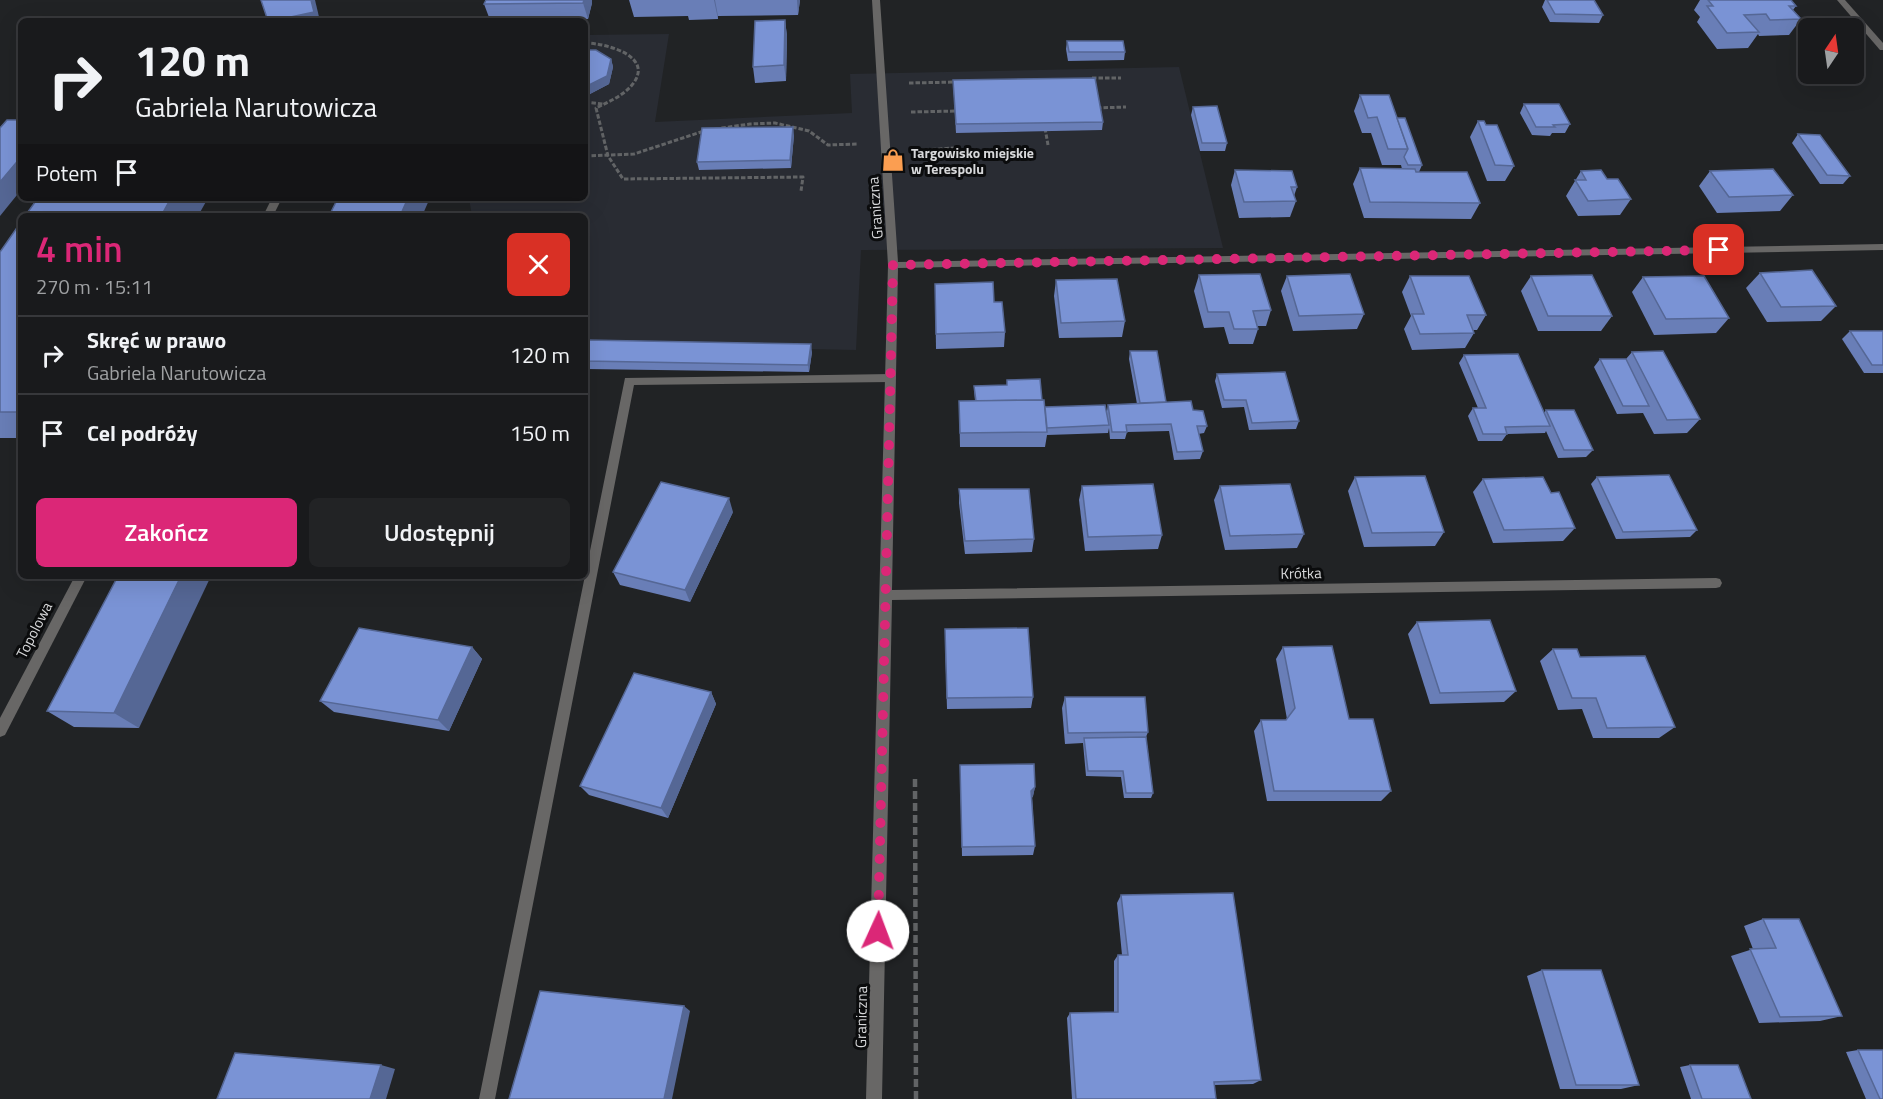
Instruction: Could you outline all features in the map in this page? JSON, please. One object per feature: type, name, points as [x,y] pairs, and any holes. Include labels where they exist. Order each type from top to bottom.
[{"type":"street","name":"Graniczna","points":[[874,1099],[893,265],[876,0]]},
{"type":"street","points":[[1841,0],[1883,48]]},
{"type":"street","points":[[893,265],[1883,247]]},
{"type":"street","points":[[487,1099],[629,381],[891,378]]},
{"type":"street","name":"Topolowa","points":[[0,731],[79,579]]},
{"type":"street","name":"Krótka","points":[[887,596],[1716,583]]},
{"type":"path","points":[[588,43],[613,45],[630,55],[637,67],[637,77],[631,86],[622,94],[596,108],[608,156],[623,179],[803,177],[801,191]]},
{"type":"path","points":[[1086,78],[1121,78]]},
{"type":"path","points":[[901,83],[958,82]]},
{"type":"path","points":[[588,102],[603,104]]},
{"type":"path","points":[[1090,108],[1126,107]]},
{"type":"path","points":[[883,112],[960,111]]},
{"type":"path","points":[[588,156],[634,154],[706,131],[740,123],[789,125],[810,131],[828,145],[863,144]]},
{"type":"path","points":[[1045,127],[1048,145]]},
{"type":"path","points":[[905,151],[954,148]]},
{"type":"shaded area","name":"Targowisko miejskie w Terespolu","points":[[669,34],[655,122],[852,113],[850,74],[1179,67],[1223,248],[861,250],[856,350],[588,344],[588,213],[472,213],[470,201],[588,201],[588,35]]},
{"type":"building","points":[[261,0],[311,0],[314,12],[286,18],[267,18]]},
{"type":"building","points":[[486,0],[584,0],[583,3],[484,4]]},
{"type":"building","points":[[1547,0],[1594,0],[1603,15],[1555,14]]},
{"type":"building","points":[[1708,0],[1791,0],[1796,6],[1789,6],[1800,18],[1770,20],[1766,14],[1744,15],[1759,32],[1727,33],[1707,6],[1713,6]]},
{"type":"building","points":[[785,20],[784,65],[753,67],[755,21]]},
{"type":"building","points":[[1067,41],[1123,41],[1125,52],[1069,52]]},
{"type":"building","points":[[588,50],[596,50],[611,59],[607,76],[588,86]]},
{"type":"building","points":[[1095,78],[1103,122],[956,124],[953,80]]},
{"type":"building","points":[[1360,95],[1389,95],[1408,149],[1388,149],[1377,117],[1368,118]]},
{"type":"building","points":[[1524,104],[1559,104],[1570,124],[1536,127]]},
{"type":"building","points":[[1217,106],[1227,143],[1202,143],[1193,107]]},
{"type":"building","points":[[1397,118],[1405,118],[1422,165],[1408,165],[1404,157],[1408,149]]},
{"type":"building","points":[[7,120],[18,120],[18,161],[0,182],[0,128]]},
{"type":"building","points":[[1478,121],[1484,121],[1486,125],[1497,125],[1514,166],[1495,165]]},
{"type":"building","points":[[793,127],[790,160],[697,162],[702,128]]},
{"type":"building","points":[[1798,134],[1820,135],[1850,176],[1827,175]]},
{"type":"building","points":[[1360,168],[1415,169],[1416,172],[1467,172],[1480,203],[1370,202]]},
{"type":"building","points":[[1773,169],[1793,195],[1729,197],[1710,171]]},
{"type":"building","points":[[1235,170],[1292,171],[1297,187],[1291,187],[1296,201],[1244,202]]},
{"type":"building","points":[[1601,170],[1607,179],[1618,179],[1631,199],[1588,201],[1575,180],[1586,180],[1581,171]]},
{"type":"building","points":[[36,201],[169,201],[163,213],[27,213]]},
{"type":"building","points":[[336,201],[407,201],[401,213],[330,213]]},
{"type":"building","points":[[18,226],[18,412],[0,412],[0,252]]},
{"type":"building","points":[[1812,270],[1836,306],[1781,307],[1760,273]]},
{"type":"building","points":[[1260,274],[1271,310],[1253,311],[1258,329],[1234,329],[1229,312],[1208,312],[1199,275]]},
{"type":"building","points":[[1350,274],[1364,314],[1299,316],[1287,276]]},
{"type":"building","points":[[1592,275],[1612,316],[1548,316],[1531,276]]},
{"type":"building","points":[[1410,276],[1469,276],[1486,315],[1467,315],[1474,333],[1420,334],[1412,314],[1424,314]]},
{"type":"building","points":[[1704,276],[1729,318],[1666,319],[1643,277]]},
{"type":"building","points":[[1117,279],[1125,321],[1061,323],[1056,280]]},
{"type":"building","points":[[993,282],[994,302],[1002,302],[1005,332],[936,334],[935,284]]},
{"type":"building","points":[[1850,331],[1883,331],[1883,365],[1872,365]]},
{"type":"building","points":[[588,340],[811,344],[808,365],[588,361]]},
{"type":"building","points":[[1130,351],[1157,351],[1166,402],[1140,403]]},
{"type":"building","points":[[1663,351],[1700,419],[1667,420],[1632,352]]},
{"type":"building","points":[[1518,354],[1550,426],[1505,427],[1507,434],[1483,434],[1473,408],[1486,408],[1464,355]]},
{"type":"building","points":[[1600,359],[1626,359],[1649,406],[1623,406]]},
{"type":"building","points":[[1285,372],[1299,421],[1252,423],[1246,400],[1224,400],[1217,374]]},
{"type":"building","points":[[1040,379],[1042,400],[976,401],[974,386],[1007,385],[1007,380]]},
{"type":"building","points":[[1044,400],[1047,432],[960,433],[959,401]]},
{"type":"building","points":[[1191,401],[1193,410],[1203,411],[1207,426],[1197,426],[1203,451],[1177,452],[1171,424],[1126,425],[1127,432],[1112,432],[1108,405]]},
{"type":"building","points":[[1105,405],[1109,425],[1047,428],[1045,407]]},
{"type":"building","points":[[1546,410],[1574,410],[1593,450],[1564,450]]},
{"type":"building","points":[[1669,475],[1697,530],[1623,532],[1597,477]]},
{"type":"building","points":[[1425,476],[1444,532],[1372,533],[1355,477]]},
{"type":"building","points":[[1543,477],[1551,493],[1559,492],[1575,528],[1504,530],[1483,479]]},
{"type":"building","points":[[661,482],[729,498],[685,590],[613,572]]},
{"type":"building","points":[[1153,484],[1162,535],[1088,537],[1082,486]]},
{"type":"building","points":[[1290,484],[1304,534],[1230,536],[1220,486]]},
{"type":"building","points":[[959,489],[1029,489],[1034,539],[965,541]]},
{"type":"building","points":[[116,579],[180,579],[114,713],[47,711]]},
{"type":"building","points":[[1490,620],[1516,691],[1440,693],[1417,622]]},
{"type":"building","points":[[359,628],[472,647],[438,720],[320,701]]},
{"type":"building","points":[[1028,628],[1033,697],[947,698],[945,629]]},
{"type":"building","points":[[1332,646],[1349,719],[1373,719],[1391,791],[1274,791],[1261,720],[1286,720],[1295,708],[1283,647]]},
{"type":"building","points":[[1553,649],[1577,649],[1580,657],[1645,656],[1675,727],[1607,728],[1596,698],[1572,698]]},
{"type":"building","points":[[634,673],[711,692],[661,808],[580,786]]},
{"type":"building","points":[[1065,697],[1145,697],[1148,732],[1068,733]]},
{"type":"building","points":[[1146,737],[1153,793],[1126,793],[1123,771],[1088,771],[1084,738]]},
{"type":"building","points":[[1034,764],[1035,787],[1031,791],[1035,846],[962,847],[960,765]]},
{"type":"building","points":[[1233,893],[1261,1080],[1214,1082],[1216,1099],[1076,1099],[1070,1013],[1118,1012],[1118,955],[1128,955],[1121,895]]},
{"type":"building","points":[[1763,919],[1799,919],[1842,1016],[1780,1017],[1750,949],[1776,948]]},
{"type":"building","points":[[1542,970],[1601,970],[1639,1085],[1576,1085]]},
{"type":"building","points":[[540,991],[684,1006],[664,1099],[509,1099]]},
{"type":"building","points":[[1858,1050],[1883,1050],[1883,1099],[1880,1099]]},
{"type":"building","points":[[235,1053],[381,1065],[370,1099],[217,1099]]},
{"type":"building","points":[[1690,1065],[1738,1065],[1751,1099],[1702,1099]]},
{"type":"place","name":"Targowisko miejskie w Terespolu","points":[[893,160]]},
{"type":"route","points":[[878,931],[893,265],[1719,250]]}]
